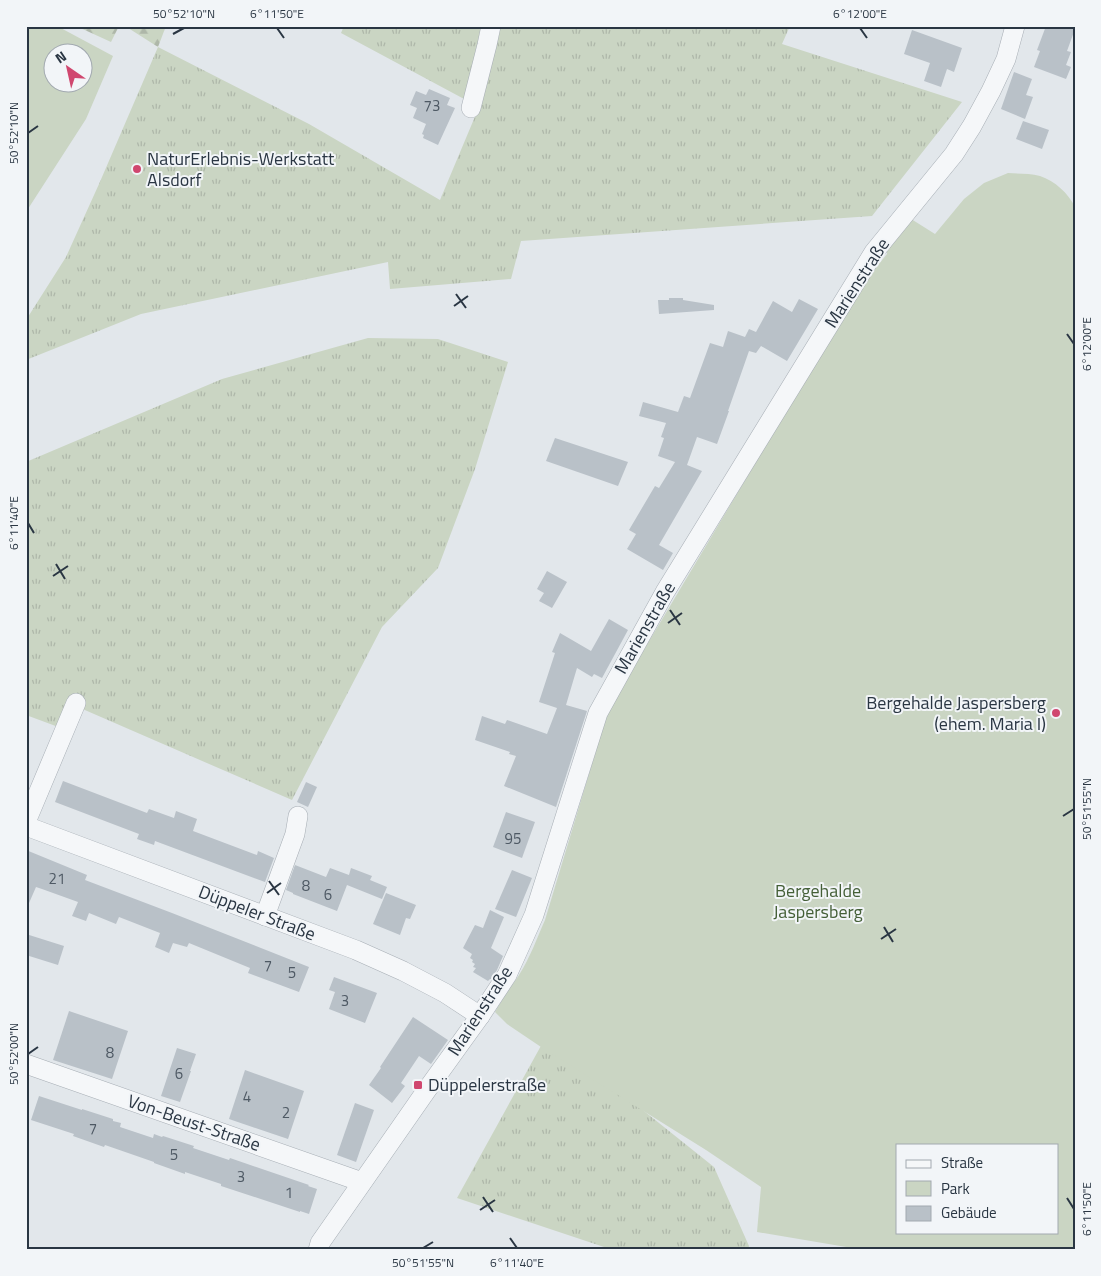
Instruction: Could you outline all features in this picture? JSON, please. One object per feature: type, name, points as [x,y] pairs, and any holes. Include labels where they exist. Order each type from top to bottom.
[{"type":"street","points":[[471,108],[491,26]]},
{"type":"street","name":"Marienstraße","points":[[318,1250],[320,1243],[507,975],[534,915],[598,713],[665,592],[874,252],[954,154],[972,126],[1006,59],[1015,26]]},
{"type":"street","points":[[26,822],[76,703]]},
{"type":"street","points":[[265,916],[294,834],[298,816]]},
{"type":"street","name":"Düppeler Straße","points":[[26,826],[356,950],[404,971],[445,993],[480,1016]]},
{"type":"street","name":"Von-Beust-Straße","points":[[26,1064],[362,1182]]},
{"type":"green space","points":[[26,26],[57,26],[87,42],[42,42],[42,92],[92,92],[92,45],[113,56],[86,119],[26,212]]},
{"type":"green space","points":[[76,26],[119,26],[111,42]]},
{"type":"green space","points":[[125,26],[166,26],[158,47]]},
{"type":"green space","points":[[344,26],[790,26],[782,44],[962,102],[872,216],[521,241],[511,279],[390,289],[388,262],[141,314],[26,360],[26,320],[66,257],[158,47],[309,124],[440,200],[479,107],[341,33]]},
{"type":"green space","name":"Bergehalde Jaspersberg","points":[[1008,173],[1028,174],[1040,176],[1051,181],[1069,197],[1075,207],[1075,1250],[864,1250],[757,1232],[761,1187],[706,1150],[544,1049],[507,1024],[495,1012],[523,968],[545,920],[607,714],[636,663],[861,286],[887,254],[886,241],[908,217],[935,234],[964,199],[984,183]]},
{"type":"green space","points":[[368,338],[438,339],[508,362],[475,469],[438,568],[382,627],[292,800],[71,704],[61,728],[26,715],[26,462],[222,379]]},
{"type":"green space","points":[[553,1024],[609,1083],[714,1167],[749,1246],[748,1250],[613,1250],[457,1198]]},
{"type":"building","points":[[1046,26],[1075,26],[1067,51],[1071,52],[1066,65],[1071,67],[1066,79],[1034,67],[1040,51],[1037,50]]},
{"type":"building","points":[[912,30],[962,48],[954,72],[947,69],[941,87],[924,81],[930,63],[904,54]]},
{"type":"building","points":[[1014,72],[1032,79],[1026,95],[1033,97],[1025,119],[1001,109]]},
{"type":"building","points":[[429,89],[450,98],[447,105],[455,108],[438,145],[423,138],[424,135],[422,134],[426,124],[413,118],[417,108],[410,105],[416,91],[426,95]]},
{"type":"building","points":[[1023,121],[1049,130],[1042,149],[1016,139]]},
{"type":"building","points":[[669,298],[683,298],[683,300],[714,305],[714,310],[659,314],[658,300],[669,300]]},
{"type":"building","points":[[799,299],[818,309],[787,361],[761,346],[756,353],[749,351],[717,444],[697,437],[687,465],[702,471],[659,545],[673,553],[663,570],[627,549],[636,534],[629,530],[655,486],[659,488],[675,462],[658,456],[664,438],[661,437],[666,423],[639,416],[643,402],[678,412],[684,396],[690,398],[710,343],[723,347],[728,331],[745,337],[749,329],[756,332],[773,301],[792,312]]},
{"type":"building","points":[[555,438],[628,462],[618,486],[546,461]]},
{"type":"building","points":[[547,571],[567,582],[552,608],[539,601],[544,593],[537,589]]},
{"type":"building","points":[[609,619],[628,630],[602,678],[594,674],[592,677],[577,668],[566,705],[587,711],[556,807],[504,786],[516,756],[509,754],[510,752],[475,740],[482,716],[505,724],[507,720],[547,734],[557,708],[539,702],[555,653],[552,652],[560,633],[591,651]]},
{"type":"building","points":[[63,781],[147,813],[149,809],[174,818],[176,811],[197,819],[193,831],[257,855],[258,851],[274,858],[265,882],[155,841],[154,845],[137,839],[139,834],[55,802]]},
{"type":"building","points":[[306,782],[317,787],[308,807],[297,802]]},
{"type":"building","points":[[506,812],[535,822],[522,858],[493,847]]},
{"type":"building","points":[[26,850],[87,875],[85,880],[309,967],[299,992],[248,973],[250,968],[189,943],[187,947],[173,943],[169,953],[155,947],[160,933],[119,917],[116,924],[89,913],[86,921],[72,916],[78,902],[36,887],[26,910]]},
{"type":"building","points":[[295,865],[326,877],[330,868],[349,875],[351,868],[372,876],[370,880],[387,887],[382,899],[347,885],[337,911],[286,890]]},
{"type":"building","points":[[512,870],[532,878],[516,917],[495,909]]},
{"type":"building","points":[[386,893],[416,905],[410,919],[406,918],[400,935],[373,924]]},
{"type":"building","points":[[490,910],[504,917],[491,948],[503,956],[497,970],[488,981],[473,972],[476,968],[473,967],[475,964],[470,958],[472,954],[463,948],[475,925],[483,928]]},
{"type":"building","points":[[26,934],[64,946],[58,965],[26,955]]},
{"type":"building","points":[[334,977],[377,993],[365,1023],[329,1009],[335,992],[329,990]]},
{"type":"building","points":[[69,1011],[128,1031],[112,1079],[53,1060]]},
{"type":"building","points":[[413,1017],[448,1040],[431,1064],[419,1056],[401,1083],[405,1086],[392,1103],[369,1085]]},
{"type":"building","points":[[177,1048],[196,1054],[180,1102],[161,1096]]},
{"type":"building","points":[[245,1070],[304,1091],[288,1139],[229,1119]]},
{"type":"building","points":[[39,1096],[113,1119],[113,1121],[121,1123],[120,1127],[153,1138],[154,1134],[163,1136],[194,1146],[193,1148],[229,1160],[230,1158],[309,1185],[317,1189],[309,1214],[221,1186],[221,1184],[185,1172],[185,1174],[105,1145],[104,1147],[73,1136],[74,1134],[31,1120]]},
{"type":"building","points":[[355,1103],[374,1110],[356,1162],[337,1155]]},
{"type":"place","name":"NaturErlebnis-Werkstatt Alsdorf","points":[[137,169]]},
{"type":"place","name":"Bergehalde Jaspersberg (ehem. Maria I)","points":[[1056,713]]},
{"type":"place","name":"Düppelerstraße","points":[[418,1085]]}]
